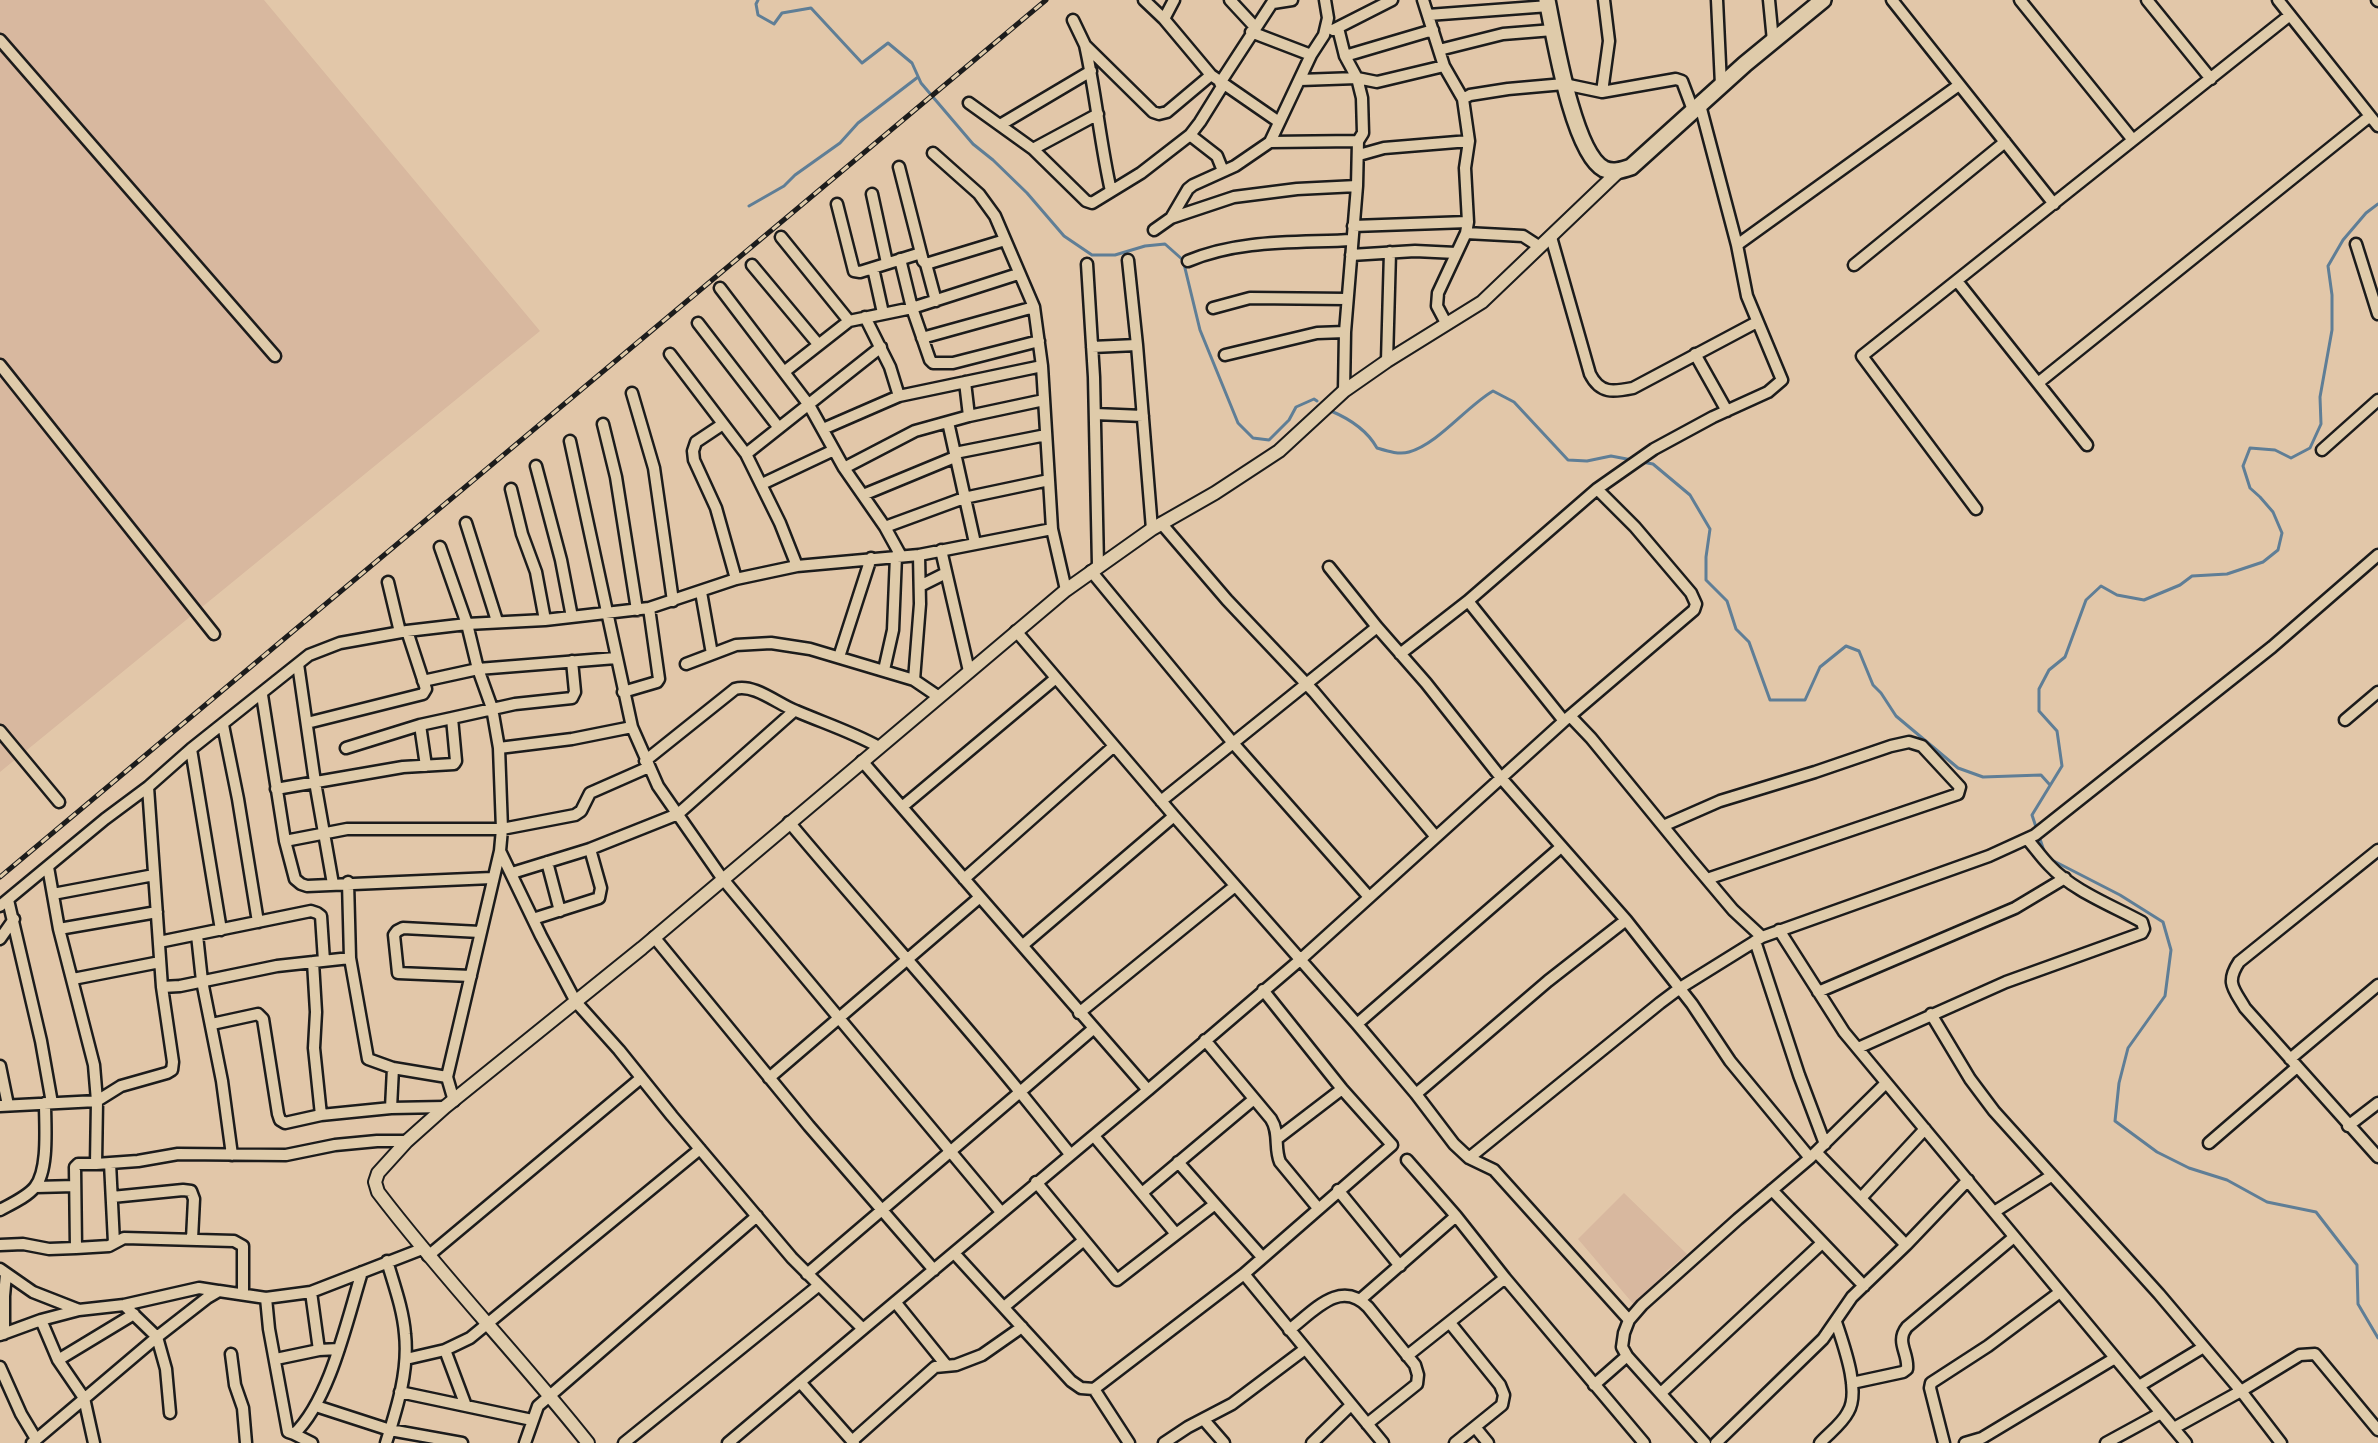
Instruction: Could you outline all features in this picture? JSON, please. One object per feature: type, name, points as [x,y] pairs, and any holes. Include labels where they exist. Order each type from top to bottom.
[{"type":"main road","points":[[1548,3],[1564,84],[1587,149],[1604,169],[1619,171],[1631,167],[1721,85],[1822,0]]},
{"type":"street","points":[[1144,0],[1211,75],[1280,122]]},
{"type":"street","points":[[1164,20],[1174,0]]},
{"type":"street","points":[[1230,0],[1253,29],[1311,55]]},
{"type":"street","points":[[969,104],[1033,149],[1086,201],[1092,203],[1141,173],[1190,135],[1200,122],[1253,29],[1273,1],[1292,0]]},
{"type":"street","points":[[1171,218],[1188,189],[1193,185],[1234,166],[1270,142],[1323,34],[1328,18],[1325,0]]},
{"type":"street","points":[[1323,34],[1392,0]]},
{"type":"street","points":[[1423,0],[1444,66],[1462,99],[1469,141],[1465,168],[1467,227],[1438,293],[1437,306],[1446,323]]},
{"type":"street","points":[[1602,92],[1609,41],[1604,0]]},
{"type":"street","points":[[1717,0],[1721,85]]},
{"type":"street","points":[[1769,0],[1773,42]]},
{"type":"street","points":[[1892,0],[2054,204]]},
{"type":"street","points":[[2020,0],[2133,141]]},
{"type":"street","points":[[2147,0],[2211,79]]},
{"type":"street","points":[[2278,0],[2378,126]]},
{"type":"street","points":[[1428,15],[1481,6],[1548,3]]},
{"type":"street","points":[[1976,509],[1862,356],[2290,15]]},
{"type":"street","points":[[1073,20],[1085,45],[1091,71],[1102,153],[1111,191]]},
{"type":"street","points":[[1338,28],[1345,56],[1358,78],[1362,98],[1363,133],[1358,141],[1357,186],[1345,332],[1344,391]]},
{"type":"street","points":[[1345,56],[1433,30]]},
{"type":"street","points":[[1439,51],[1503,34],[1553,30]]},
{"type":"street","points":[[0,40],[275,356]]},
{"type":"street","points":[[1085,45],[1153,112],[1159,114],[1167,112],[1211,75]]},
{"type":"street","points":[[1300,80],[1358,78],[1377,82],[1444,66]]},
{"type":"street","points":[[1000,125],[1091,71]]},
{"type":"street","points":[[1400,654],[1468,601],[1597,489],[1653,448],[1768,392],[1782,380],[1747,296],[1737,245],[1696,108],[1680,79],[1602,92],[1564,84],[1508,89],[1470,95],[1462,99]]},
{"type":"street","points":[[1737,245],[1959,85]]},
{"type":"street","points":[[1033,149],[1098,114]]},
{"type":"street","points":[[2038,383],[2370,117]]},
{"type":"street","points":[[1190,135],[1217,156],[1223,171]]},
{"type":"street","points":[[1270,142],[1358,141]]},
{"type":"street","points":[[1359,155],[1384,148],[1469,141]]},
{"type":"street","points":[[1854,265],[2005,142]]},
{"type":"street","points":[[933,153],[979,194],[995,216],[1034,307],[1042,366],[1052,529],[1066,590]]},
{"type":"street","points":[[899,167],[936,301]]},
{"type":"street","points":[[588,1443],[550,1395],[425,1253],[378,1192],[375,1182],[378,1173],[407,1141],[450,1104],[654,937],[1066,590],[1157,526],[1215,493],[1279,451],[1344,391],[1386,361],[1482,302],[1619,171]]},
{"type":"street","points":[[1154,230],[1171,218],[1234,197],[1297,189],[1357,186]]},
{"type":"street","points":[[872,194],[887,263]]},
{"type":"street","points":[[837,204],[854,271],[860,272],[921,253]]},
{"type":"street","points":[[1353,226],[1467,227],[1523,236],[1540,247]]},
{"type":"street","points":[[781,237],[849,321]]},
{"type":"street","points":[[1551,237],[1590,374],[1594,383],[1602,388],[1616,391],[1633,388],[1757,322]]},
{"type":"street","points":[[926,264],[1005,240]]},
{"type":"street","points":[[1188,261],[1210,252],[1247,245],[1352,240]]},
{"type":"street","points":[[2356,244],[2373,277],[2378,314]]},
{"type":"street","points":[[1351,255],[1390,252],[1456,253]]},
{"type":"street","points":[[1386,361],[1390,252]]},
{"type":"street","points":[[900,259],[912,308],[930,360],[940,364],[953,363],[1039,341]]},
{"type":"street","points":[[1128,260],[1143,416],[1157,526],[1306,683],[1436,837]]},
{"type":"street","points":[[1087,264],[1095,414],[1095,568],[1233,743],[1369,897]]},
{"type":"street","points":[[752,265],[818,344]]},
{"type":"street","points":[[873,268],[883,313]]},
{"type":"street","points":[[784,372],[849,321],[912,308],[1018,274]]},
{"type":"street","points":[[1957,281],[2087,445]]},
{"type":"street","points":[[720,288],[809,405],[843,468],[885,527],[898,556],[893,630],[884,670]]},
{"type":"street","points":[[1213,308],[1250,298],[1347,299]]},
{"type":"street","points":[[922,338],[1034,307]]},
{"type":"street","points":[[865,317],[881,347],[899,396]]},
{"type":"street","points":[[698,323],[779,428]]},
{"type":"street","points":[[1225,355],[1317,333],[1345,332]]},
{"type":"street","points":[[1092,347],[1137,345]]},
{"type":"street","points":[[746,454],[881,347]]},
{"type":"street","points":[[670,354],[746,454],[762,484],[797,566]]},
{"type":"street","points":[[1695,354],[1727,411]]},
{"type":"street","points":[[0,365],[214,634]]},
{"type":"street","points":[[823,429],[899,396],[1042,366]]},
{"type":"street","points":[[965,382],[969,416]]},
{"type":"street","points":[[632,393],[654,468],[673,601]]},
{"type":"street","points":[[843,468],[915,431],[969,416],[1044,400]]},
{"type":"street","points":[[2322,450],[2378,400]]},
{"type":"street","points":[[1095,414],[1143,416]]},
{"type":"street","points":[[948,422],[975,543]]},
{"type":"street","points":[[603,424],[616,477],[637,610]]},
{"type":"street","points":[[723,424],[696,442],[693,451],[694,460],[716,508],[736,579]]},
{"type":"street","points":[[863,495],[955,455],[1046,435]]},
{"type":"street","points":[[570,441],[623,692],[632,727],[658,786],[722,878],[1001,1212]]},
{"type":"street","points":[[762,484],[834,450]]},
{"type":"street","points":[[536,466],[561,560],[572,617]]},
{"type":"street","points":[[885,527],[964,498],[1049,480]]},
{"type":"street","points":[[511,489],[522,534],[536,572],[545,620]]},
{"type":"street","points":[[728,1443],[1300,960],[1567,718],[1694,610],[1696,604],[1691,593],[1635,527],[1597,489]]},
{"type":"street","points":[[466,523],[497,621]]},
{"type":"street","points":[[0,1210],[36,1187],[39,1181],[44,1164],[49,1103],[14,919],[4,903],[309,655],[340,643],[403,632],[497,621],[545,620],[649,608],[736,579],[797,566],[919,555],[1052,529]]},
{"type":"street","points":[[440,547],[467,624],[478,669],[492,708],[499,748],[502,829],[500,851],[447,1077],[450,1104]]},
{"type":"street","points":[[941,550],[969,671]]},
{"type":"street","points":[[914,680],[918,658],[919,555]]},
{"type":"street","points":[[1469,1158],[1680,988],[1759,939],[1978,860],[2031,837],[2272,647],[2378,555]]},
{"type":"street","points":[[839,657],[871,558]]},
{"type":"street","points":[[1329,567],[1426,683],[1502,779],[1626,920],[1680,988],[1730,1061],[1813,1155],[1861,1198],[1906,1245]]},
{"type":"street","points":[[920,586],[946,573]]},
{"type":"street","points":[[307,723],[423,694],[426,689],[403,632],[388,582]]},
{"type":"street","points":[[701,591],[712,654]]},
{"type":"street","points":[[1468,601],[1567,718],[1591,738],[1759,939],[1799,1075],[1825,1144]]},
{"type":"street","points":[[623,692],[657,682],[659,679],[649,608]]},
{"type":"street","points":[[1161,801],[1377,627]]},
{"type":"street","points":[[1016,631],[1174,816],[1357,1024],[1416,1094],[1449,1138],[1469,1158],[1494,1170],[1629,1320]]},
{"type":"street","points":[[686,664],[736,645],[771,643],[810,649],[884,670],[914,680],[939,697]]},
{"type":"street","points":[[423,681],[478,669],[615,658]]},
{"type":"street","points":[[346,748],[420,725],[492,708],[541,699],[572,698],[575,692],[572,661]]},
{"type":"street","points":[[298,664],[333,884]]},
{"type":"street","points":[[902,807],[1056,678]]},
{"type":"street","points":[[285,841],[347,830],[502,829],[575,815],[581,811],[590,793],[647,764],[735,689],[746,689],[794,711],[844,729],[879,747]]},
{"type":"street","points":[[2345,720],[2378,692]]},
{"type":"street","points":[[262,695],[285,841],[295,879],[301,884],[492,878]]},
{"type":"street","points":[[512,873],[590,849],[678,814],[794,711]]},
{"type":"street","points":[[276,789],[403,767],[454,764],[456,761],[452,718]]},
{"type":"street","points":[[223,725],[238,799],[258,922]]},
{"type":"street","points":[[420,725],[426,765]]},
{"type":"street","points":[[499,748],[572,739],[632,727]]},
{"type":"street","points":[[0,731],[59,802]]},
{"type":"street","points":[[1663,826],[1720,801],[1909,742],[1922,746],[1960,787],[1958,794],[1707,879]]},
{"type":"street","points":[[964,879],[1114,746]]},
{"type":"street","points":[[191,749],[220,930]]},
{"type":"street","points":[[862,761],[1148,1090]]},
{"type":"street","points":[[0,1066],[4,1106],[97,1101],[121,1086],[172,1070],[173,1062],[162,987],[148,787]]},
{"type":"street","points":[[1023,945],[1174,816]]},
{"type":"street","points":[[789,822],[959,1017],[1070,1154]]},
{"type":"street","points":[[1858,1048],[2032,971],[2142,933],[2144,929],[2142,922],[2080,889],[2050,867],[2031,837]]},
{"type":"street","points":[[1357,1024],[1561,847]]},
{"type":"street","points":[[533,919],[599,898],[601,894],[590,849]]},
{"type":"street","points":[[2378,850],[2239,962],[2232,973],[2231,985],[2245,1008],[2378,1157]]},
{"type":"street","points":[[500,851],[576,1002],[807,1274],[863,1329]]},
{"type":"street","points":[[547,862],[560,910]]},
{"type":"street","points":[[48,867],[59,929],[90,1045],[97,1101],[96,1164]]},
{"type":"street","points":[[53,894],[154,875]]},
{"type":"street","points":[[1818,992],[2015,908],[2065,878]]},
{"type":"street","points":[[348,882],[350,958],[368,1059],[393,1068],[447,1077]]},
{"type":"street","points":[[1079,1013],[1235,886]]},
{"type":"street","points":[[770,1078],[980,897]]},
{"type":"street","points":[[159,942],[311,911],[321,916],[314,1048],[321,1115]]},
{"type":"street","points":[[59,929],[157,912]]},
{"type":"street","points":[[0,939],[14,919]]},
{"type":"street","points":[[1416,1094],[1548,981],[1626,920]]},
{"type":"street","points":[[471,976],[398,973],[394,934],[403,928],[480,932]]},
{"type":"street","points":[[1779,930],[1844,1032],[2186,1443]]},
{"type":"street","points":[[196,935],[202,981],[222,1081],[232,1155]]},
{"type":"street","points":[[654,937],[770,1078],[934,1270]]},
{"type":"street","points":[[162,987],[277,966],[350,958]]},
{"type":"street","points":[[72,979],[160,962]]},
{"type":"street","points":[[2209,1143],[2378,986]]},
{"type":"street","points":[[954,1253],[1071,1381],[1081,1388],[1094,1389],[1244,1274],[1392,1145],[1342,1089],[1263,990]]},
{"type":"street","points":[[212,1024],[258,1014],[264,1019],[280,1120],[285,1123],[321,1115],[450,1104]]},
{"type":"street","points":[[1931,1014],[1970,1079],[1994,1111],[2159,1294],[2202,1348],[2241,1391],[2281,1443]]},
{"type":"street","points":[[807,1274],[1093,1029]]},
{"type":"street","points":[[1204,1040],[1276,1126],[1280,1162],[1318,1208]]},
{"type":"street","points":[[391,1108],[393,1068]]},
{"type":"street","points":[[3,1272],[2,1334],[40,1320],[79,1310],[124,1305],[198,1288],[266,1298],[311,1292],[387,1262],[425,1253],[641,1078]]},
{"type":"street","points":[[1706,1443],[1627,1356],[1622,1347],[1629,1320],[1657,1291],[1825,1144],[1886,1083]]},
{"type":"street","points":[[1278,1138],[1342,1089]]},
{"type":"street","points":[[1142,1193],[1254,1099]]},
{"type":"street","points":[[2348,1126],[2378,1103]]},
{"type":"street","points":[[1861,1198],[1925,1128]]},
{"type":"street","points":[[1094,1136],[1176,1234]]},
{"type":"street","points":[[76,1248],[76,1165],[178,1154],[298,1154],[335,1145],[407,1141]]},
{"type":"street","points":[[406,1359],[445,1350],[470,1338],[700,1149]]},
{"type":"street","points":[[1407,1160],[1644,1443]]},
{"type":"street","points":[[1178,1162],[1262,1257]]},
{"type":"street","points":[[110,1163],[114,1243]]},
{"type":"street","points":[[1994,1212],[2051,1176]]},
{"type":"street","points":[[1716,1443],[1823,1339],[1852,1297],[1968,1180]]},
{"type":"street","points":[[1036,1182],[1117,1280],[1215,1204]]},
{"type":"street","points":[[36,1187],[75,1186]]},
{"type":"street","points":[[111,1197],[190,1191],[194,1199],[192,1239]]},
{"type":"street","points":[[1338,1191],[1400,1266]]},
{"type":"street","points":[[1772,1191],[1864,1286]]},
{"type":"street","points":[[525,1443],[538,1406],[757,1216]]},
{"type":"street","points":[[1361,1299],[1456,1216]]},
{"type":"street","points":[[1852,1383],[1903,1372],[1908,1364],[1901,1341],[1902,1334],[1907,1327],[2014,1237]]},
{"type":"street","points":[[0,1245],[23,1244],[49,1249],[76,1248],[109,1246],[124,1238],[240,1242],[243,1246],[243,1294]]},
{"type":"street","points":[[1004,1307],[1084,1240]]},
{"type":"street","points":[[1660,1393],[1822,1243]]},
{"type":"street","points":[[386,1443],[400,1392],[406,1359],[405,1333],[399,1299],[387,1262]]},
{"type":"street","points":[[3,1272],[33,1292],[79,1310]]},
{"type":"street","points":[[288,1437],[305,1424],[316,1406],[339,1349],[362,1272]]},
{"type":"street","points":[[1244,1274],[1383,1443]]},
{"type":"street","points":[[1407,1356],[1506,1278]]},
{"type":"street","points":[[624,1443],[818,1286]]},
{"type":"street","points":[[0,1367],[34,1441],[157,1337],[219,1291]]},
{"type":"street","points":[[311,1292],[319,1350]]},
{"type":"street","points":[[1944,1443],[1930,1388],[1931,1383],[1988,1346],[2060,1292]]},
{"type":"street","points":[[1289,1330],[1336,1295],[1349,1294],[1361,1299],[1415,1365],[1418,1375],[1417,1384],[1367,1424]]},
{"type":"street","points":[[266,1298],[288,1437]]},
{"type":"street","points":[[896,1303],[945,1365]]},
{"type":"street","points":[[124,1305],[157,1337],[166,1370],[170,1413]]},
{"type":"street","points":[[58,1360],[134,1314]]},
{"type":"street","points":[[40,1320],[58,1360],[84,1398],[94,1443]]},
{"type":"street","points":[[1820,1443],[1848,1413],[1852,1405],[1850,1369],[1836,1322]]},
{"type":"street","points":[[1449,1323],[1500,1385],[1504,1395],[1502,1405],[1455,1443]]},
{"type":"street","points":[[800,1382],[853,1442],[935,1367],[956,1365],[982,1355],[1022,1327]]},
{"type":"street","points":[[2139,1386],[2202,1348]]},
{"type":"street","points":[[276,1359],[319,1350],[339,1349]]},
{"type":"street","points":[[1164,1443],[1188,1427],[1232,1404],[1305,1349]]},
{"type":"street","points":[[445,1350],[466,1406]]},
{"type":"street","points":[[231,1354],[235,1385],[243,1408],[246,1443]]},
{"type":"street","points":[[2174,1428],[2300,1355],[2315,1354],[2378,1430]]},
{"type":"street","points":[[1594,1385],[1627,1356]]},
{"type":"street","points":[[1965,1443],[1984,1441],[2115,1358]]},
{"type":"street","points":[[1094,1389],[1130,1443]]},
{"type":"street","points":[[400,1392],[532,1420]]},
{"type":"street","points":[[1311,1443],[1352,1405]]},
{"type":"street","points":[[316,1406],[390,1430],[462,1443]]},
{"type":"street","points":[[2106,1443],[2161,1413]]},
{"type":"street","points":[[1204,1420],[1224,1443]]},
{"type":"street","points":[[1475,1427],[1488,1443]]},
{"type":"street","points":[[288,1437],[312,1443]]},
{"type":"shaded area","points":[[0,0],[264,0],[540,331],[0,772]]},
{"type":"shaded area","points":[[1624,1193],[1687,1254],[1668,1270],[1635,1306],[1578,1239]]},
{"type":"waterway","points":[[758,0],[756,4],[758,15],[774,24],[782,13],[811,8],[862,63],[888,43],[912,63],[921,83],[973,144],[1027,193],[1064,236],[1092,255],[1115,255],[1145,246],[1165,244],[1183,260],[1200,330],[1238,423],[1253,438],[1269,440],[1289,420],[1296,407],[1314,399],[1317,401]]},
{"type":"waterway","points":[[749,206],[784,186],[795,175],[840,143],[858,123],[918,77]]},
{"type":"waterway","points":[[2037,830],[2032,815],[2062,766],[2057,731],[2039,711],[2039,689],[2049,670],[2065,657],[2086,600],[2101,586],[2117,595],[2144,600],[2180,585],[2192,576],[2227,574],[2263,562],[2278,550],[2282,533],[2273,512],[2250,488],[2243,466],[2250,448],[2275,450],[2291,458],[2310,448],[2321,424],[2320,397],[2332,330],[2332,295],[2328,266],[2343,240],[2366,213],[2378,204]]},
{"type":"waterway","points":[[1331,411],[1357,426],[1377,448],[1405,453],[1431,441],[1493,391],[1514,402],[1568,460],[1587,461],[1611,456],[1632,460]]},
{"type":"waterway","points":[[1642,462],[1653,464],[1690,495],[1710,529],[1706,580],[1727,601],[1736,629],[1749,642],[1770,700],[1805,700],[1820,667],[1846,646],[1859,651],[1873,685],[1896,716],[1958,768],[1983,777],[2041,775],[2050,785]]},
{"type":"waterway","points":[[2039,836],[2046,857],[2120,895],[2163,922],[2171,950],[2165,996],[2128,1048],[2119,1083],[2115,1121],[2157,1152],[2189,1168],[2227,1180],[2267,1202],[2316,1212],[2357,1265],[2358,1304],[2378,1338]]},
{"type":"railway","points":[[0,877],[1046,0]]}]
